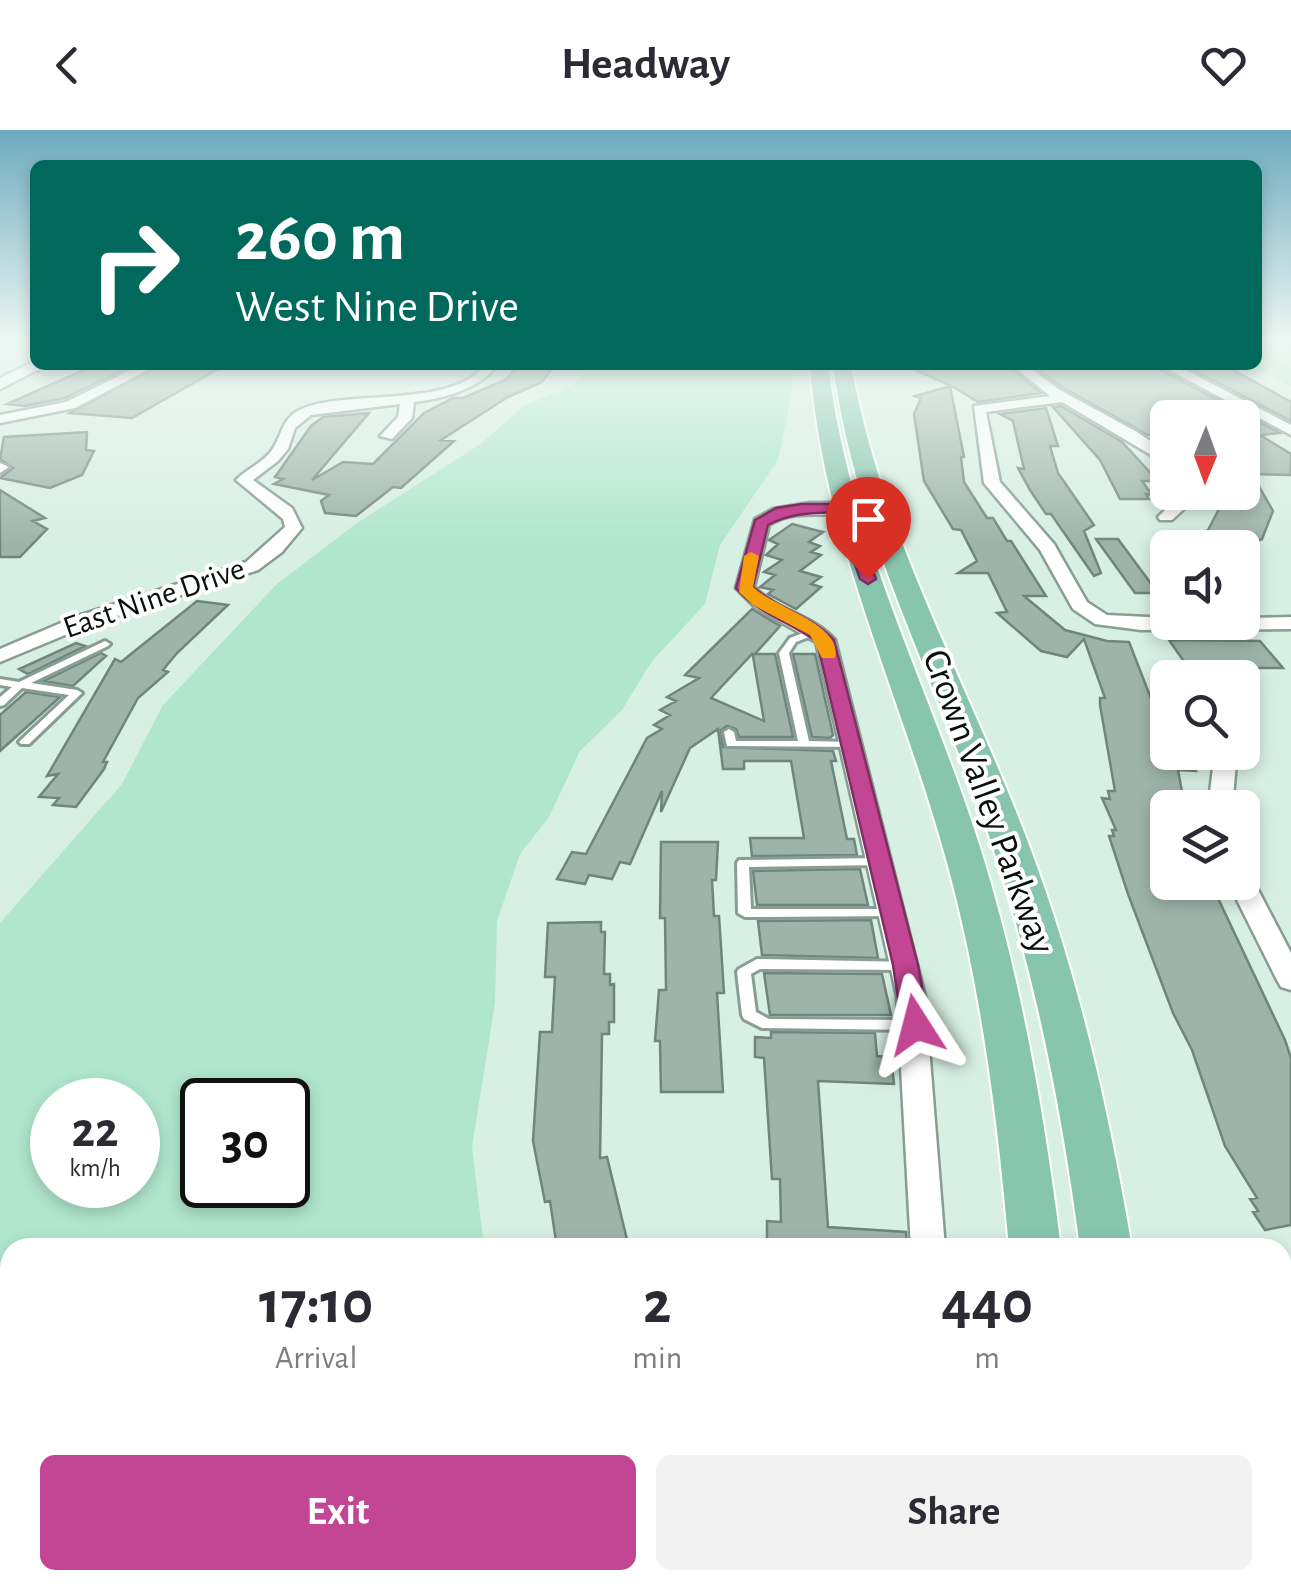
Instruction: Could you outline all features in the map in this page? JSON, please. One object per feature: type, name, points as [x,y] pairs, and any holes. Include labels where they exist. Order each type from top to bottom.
[{"type":"main road","name":"Crown Valley Parkway","points":[[821,408],[842,508],[946,796],[964,862],[1010,1066],[1034,1238]]},
{"type":"main road","name":"Crown Valley Parkway","points":[[847,408],[896,564],[998,813],[1047,957],[1074,1073],[1104,1238]]},
{"type":"main road","points":[[842,508],[855,501],[847,469],[861,462]]},
{"type":"main road","points":[[842,508],[859,514],[878,558],[896,564]]},
{"type":"street","points":[[0,419],[55,408]]},
{"type":"street","name":"East Nine Drive","points":[[0,656],[82,621],[252,566],[276,548],[294,528],[285,508],[244,480],[273,458],[288,426],[314,408]]},
{"type":"street","points":[[387,436],[405,418],[406,408]]},
{"type":"street","points":[[985,408],[978,409],[992,483],[1048,548],[1080,604],[1102,620],[1141,624],[1291,623]]},
{"type":"street","points":[[1084,408],[1150,448]]},
{"type":"street","points":[[1248,408],[1291,431]]},
{"type":"street","points":[[842,508],[802,509],[769,516],[761,523],[744,588],[759,602],[816,631],[825,640],[906,965],[916,1025],[927,1238]]},
{"type":"street","points":[[1166,517],[1173,510]]},
{"type":"street","points":[[1251,900],[1291,980]]},
{"type":"lane","points":[[804,744],[784,653],[792,640],[816,631]]},
{"type":"lane","points":[[0,702],[20,685],[105,644]]},
{"type":"lane","points":[[0,682],[78,693],[25,742]]},
{"type":"lane","points":[[731,743],[852,744]]},
{"type":"lane","points":[[880,862],[743,863],[746,913],[892,913]]},
{"type":"lane","points":[[906,965],[757,964],[744,972],[748,1015],[766,1024],[916,1025]]},
{"type":"shaded area","points":[[522,408],[789,408],[778,460],[720,545],[705,604],[652,661],[622,710],[580,751],[549,817],[520,854],[497,921],[495,1003],[472,1147],[483,1238],[0,1238],[0,923],[122,784],[163,705],[277,584],[357,523],[479,445]]},
{"type":"building","points":[[79,408],[149,408],[132,418],[70,413]]},
{"type":"building","points":[[433,408],[491,408],[441,440],[454,441],[401,488],[393,487],[356,516],[325,513],[321,501],[329,495],[274,484],[283,479],[275,477],[311,426],[323,417],[369,413],[312,480],[343,462],[373,464]]},
{"type":"building","points":[[917,408],[954,408],[964,457],[964,482],[987,518],[993,518],[1007,541],[1011,541],[1046,596],[1024,596],[1065,630],[1107,641],[1129,642],[1150,696],[1150,770],[1178,770],[1182,790],[1150,790],[1150,900],[1219,900],[1285,1040],[1291,1058],[1291,1225],[1265,1230],[1253,1212],[1258,1211],[1250,1199],[1257,1198],[1225,1146],[1192,1050],[1173,1013],[1128,894],[1109,836],[1114,836],[1112,830],[1116,830],[1102,798],[1110,799],[1108,791],[1115,791],[1100,705],[1100,698],[1105,698],[1084,639],[1067,657],[1041,651],[997,613],[1007,612],[988,573],[958,573],[977,561],[961,530],[953,529],[924,481],[914,414]]},
{"type":"building","points":[[1046,408],[1058,446],[1050,446],[1058,473],[1094,525],[1084,531],[1101,573],[1094,576],[1030,490],[1018,468],[1024,469],[1013,421],[1000,414]]},
{"type":"building","points":[[1054,408],[1065,408],[1122,442],[1150,472],[1150,481],[1142,481],[1150,492],[1146,494],[1149,499],[1120,499],[1100,460]]},
{"type":"building","points":[[1100,408],[1150,408],[1148,435]]},
{"type":"building","points":[[1266,408],[1291,408],[1291,421]]},
{"type":"building","points":[[1260,422],[1280,433],[1260,435]]},
{"type":"building","points":[[87,432],[86,450],[94,451],[82,475],[50,488],[0,478],[13,468],[0,459],[4,437]]},
{"type":"building","points":[[1260,435],[1291,454],[1291,475],[1260,474]]},
{"type":"building","points":[[1260,488],[1273,511],[1260,540],[1260,530],[1208,530],[1219,510],[1260,510]]},
{"type":"building","points":[[0,490],[45,518],[33,521],[47,529],[20,557],[0,557]]},
{"type":"building","points":[[792,524],[823,532],[809,542],[820,546],[811,552],[821,555],[800,571],[821,577],[811,584],[821,587],[796,609],[768,594],[773,590],[760,587],[775,575],[764,572],[782,560],[766,555],[778,544],[769,540]]},
{"type":"building","points":[[1096,539],[1118,539],[1150,582],[1150,593],[1135,593]]},
{"type":"building","points":[[197,601],[228,605],[177,653],[163,670],[168,672],[138,698],[103,762],[107,762],[104,769],[76,807],[53,805],[59,798],[39,797],[58,774],[47,776],[115,659],[121,662]]},
{"type":"building","points":[[752,609],[780,626],[755,654],[775,654],[793,737],[739,737],[736,729],[727,726],[721,730],[723,747],[833,751],[836,761],[831,761],[847,839],[854,839],[857,855],[752,856],[750,838],[804,838],[791,761],[744,761],[744,769],[723,769],[718,729],[690,748],[661,812],[662,791],[630,864],[620,862],[612,879],[589,875],[585,884],[557,879],[572,852],[586,854],[647,738],[662,729],[654,725],[670,715],[660,710],[676,701],[667,697],[699,678],[685,675]],"holes":[[[752,654],[764,721],[711,698]]]},
{"type":"building","points":[[1169,640],[1260,641],[1283,668],[1260,668],[1260,660],[1183,660]]},
{"type":"building","points":[[76,643],[85,646],[28,674],[19,669]]},
{"type":"building","points":[[101,653],[106,656],[73,686],[44,681]]},
{"type":"building","points":[[793,654],[815,654],[833,735],[830,738],[812,737]]},
{"type":"building","points":[[26,692],[60,697],[0,751],[0,715]]},
{"type":"building","points":[[661,842],[718,842],[716,880],[712,880],[714,916],[719,916],[724,993],[717,993],[723,1092],[661,1092],[660,1041],[655,1041],[659,990],[666,990],[665,918],[660,918]]},
{"type":"building","points":[[860,869],[868,905],[757,905],[753,871]]},
{"type":"building","points":[[871,920],[878,958],[762,955],[758,921]]},
{"type":"building","points":[[601,922],[601,932],[605,932],[604,974],[610,974],[610,985],[614,984],[614,1022],[609,1022],[609,1034],[602,1034],[600,1158],[607,1157],[627,1238],[556,1238],[550,1201],[545,1202],[533,1141],[540,1032],[552,1032],[555,977],[545,977],[548,923]]},
{"type":"building","points":[[764,973],[882,974],[891,1015],[770,1015]]},
{"type":"building","points":[[771,1032],[875,1033],[877,1056],[891,1057],[894,1084],[818,1081],[828,1227],[906,1232],[906,1238],[767,1238],[767,1221],[781,1222],[780,1179],[772,1179],[764,1058],[755,1057],[755,1037],[771,1038]]},
{"type":"slow traffic","points":[[751,556],[744,588],[759,602],[816,631],[825,640],[829,654]]},
{"type":"route","points":[[868,579],[842,508],[802,509],[769,516],[761,523],[744,588],[759,602],[806,624],[825,640],[906,965],[916,1025]]}]
